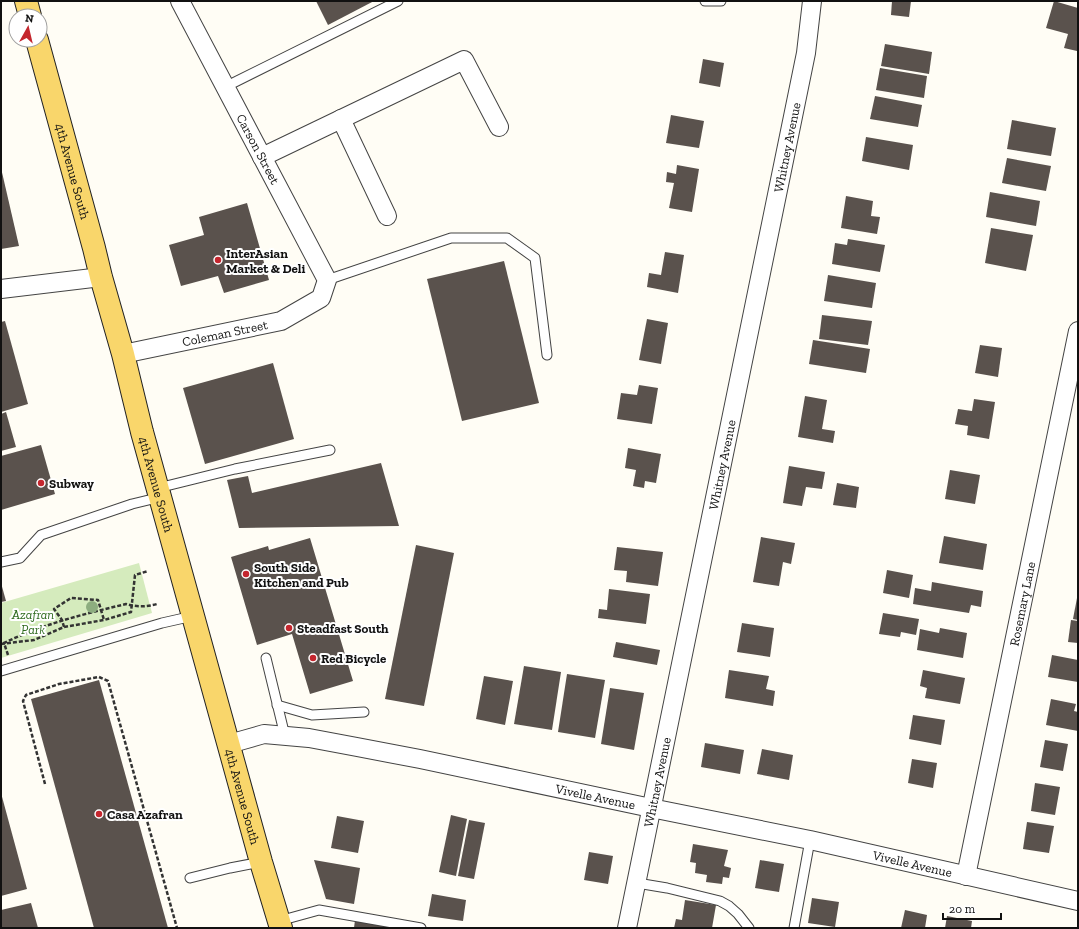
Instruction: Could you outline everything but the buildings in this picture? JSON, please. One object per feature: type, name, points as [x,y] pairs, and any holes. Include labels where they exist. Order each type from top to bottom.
[{"type":"main road","name":"4th Avenue South","points":[[39,48],[123,354],[159,493],[261,862],[280,924]]},
{"type":"street","name":"Carson Street","points":[[180,1],[327,280]]},
{"type":"street","name":"Whitney Avenue","points":[[627,928],[806,52],[812,1]]},
{"type":"street","points":[[262,157],[464,60],[499,127]]},
{"type":"street","points":[[341,119],[387,216]]},
{"type":"street","points":[[1,289],[101,277]]},
{"type":"street","name":"Coleman Street","points":[[123,354],[281,321],[321,298],[327,280]]},
{"type":"street","name":"Rosemary Lane","points":[[966,876],[1075,357],[1078,331]]},
{"type":"street","name":"Vivelle Avenue","points":[[229,744],[264,734],[309,738],[420,759],[810,840],[1078,901]]},
{"type":"lane","points":[[225,87],[398,1]]},
{"type":"lane","points":[[705,1],[721,1]]},
{"type":"lane","points":[[327,280],[451,238],[506,238],[535,258],[547,355]]},
{"type":"lane","points":[[1,562],[20,558],[41,535],[132,504],[159,493],[235,469],[330,450]]},
{"type":"lane","points":[[1,671],[162,623],[193,616]]},
{"type":"lane","points":[[266,658],[285,736]]},
{"type":"lane","points":[[277,705],[312,715],[364,712]]},
{"type":"lane","points":[[794,928],[810,840]]},
{"type":"lane","points":[[190,878],[261,862]]},
{"type":"lane","points":[[636,883],[668,888],[720,901],[734,910],[749,928]]},
{"type":"lane","points":[[280,924],[319,910],[421,928]]},
{"type":"path","points":[[2,643],[34,640],[64,627],[104,620],[131,612],[135,575],[148,571]]},
{"type":"path","points":[[64,627],[62,620],[54,609],[71,598],[98,600],[104,620]]},
{"type":"path","points":[[2,643],[23,633],[62,620],[101,610],[126,604],[132,606],[149,606],[157,604]]},
{"type":"path","points":[[2,643],[8,657]]},
{"type":"path","points":[[45,784],[23,700],[26,695],[59,684],[99,677],[108,680],[177,928]]},
{"type":"green space","name":"Azafran Park","points":[[139,563],[152,613],[1,658],[1,603]]},
{"type":"place","name":"InterAsian Market & Deli","points":[[218,260]]},
{"type":"place","name":"Subway","points":[[41,483]]},
{"type":"place","name":"South Side Kitchen and Pub","points":[[246,574]]},
{"type":"place","name":"Steadfast South","points":[[289,628]]},
{"type":"place","name":"Red Bicycle","points":[[313,658]]},
{"type":"place","name":"Casa Azafran","points":[[99,814]]}]
